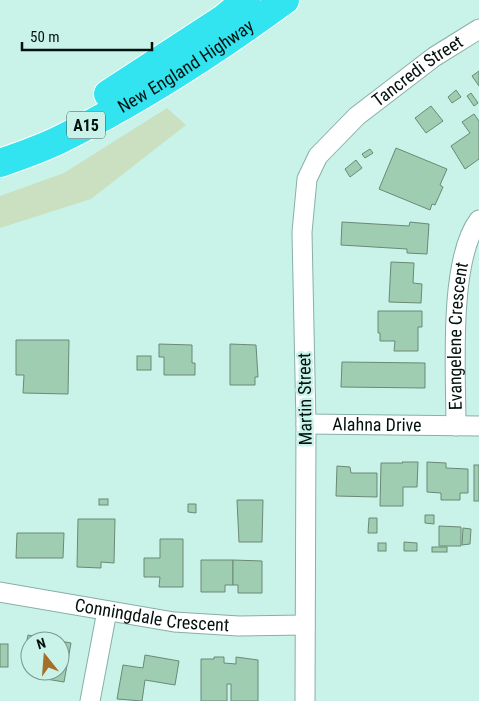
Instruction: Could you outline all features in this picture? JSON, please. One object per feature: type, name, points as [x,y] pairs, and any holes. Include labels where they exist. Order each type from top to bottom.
[{"type":"highway","name":"New England Highway","points":[[0,159],[91,105],[223,19],[246,0]]},
{"type":"highway","name":"New England Highway","points":[[0,163],[60,140],[169,79],[227,42],[285,0]]},
{"type":"street","name":"Tancredi Street","points":[[357,116],[434,57],[479,29]]},
{"type":"street","name":"Martin Street","points":[[304,701],[306,424],[302,232],[307,179],[318,156],[357,116]]},
{"type":"street","name":"Evangelene Crescent","points":[[456,426],[457,304],[464,253],[479,220]]},
{"type":"street","name":"Alahna Drive","points":[[306,424],[479,426]]},
{"type":"street","name":"Conningdale Crescent","points":[[0,592],[174,622],[239,626],[305,626]]},
{"type":"street","points":[[90,701],[107,610]]},
{"type":"green space","points":[[167,108],[186,125],[91,199],[0,228],[0,196],[64,173]]},
{"type":"building","points":[[479,71],[479,86],[472,76]]},
{"type":"building","points":[[456,90],[461,97],[452,103],[448,97]]},
{"type":"building","points":[[471,93],[478,103],[474,106],[467,96]]},
{"type":"building","points":[[431,106],[443,121],[426,133],[415,118]]},
{"type":"building","points":[[474,114],[479,121],[479,159],[465,169],[451,146],[470,133],[462,122]]},
{"type":"building","points":[[396,148],[447,169],[440,185],[443,187],[435,205],[432,204],[430,210],[379,189]]},
{"type":"building","points":[[370,149],[373,153],[365,158],[362,154]]},
{"type":"building","points":[[356,160],[362,168],[350,177],[345,169]]},
{"type":"building","points":[[342,222],[409,226],[410,222],[429,224],[427,254],[407,253],[407,249],[341,245]]},
{"type":"building","points":[[391,262],[414,263],[413,283],[422,284],[421,303],[389,302]]},
{"type":"building","points":[[378,311],[422,311],[422,327],[418,327],[418,351],[394,351],[395,341],[380,341]]},
{"type":"building","points":[[16,340],[69,340],[68,394],[23,393],[24,375],[16,375]]},
{"type":"building","points":[[159,344],[192,345],[192,363],[195,363],[195,375],[164,375],[164,357],[159,357]]},
{"type":"building","points":[[230,344],[256,345],[258,377],[255,377],[255,385],[230,385]]},
{"type":"building","points":[[137,356],[151,356],[151,370],[137,370]]},
{"type":"building","points":[[342,362],[425,363],[425,388],[341,387]]},
{"type":"building","points":[[418,462],[417,487],[403,487],[403,506],[380,506],[381,463]]},
{"type":"building","points":[[427,462],[446,463],[446,468],[468,469],[468,493],[460,493],[460,500],[441,500],[441,493],[427,492]]},
{"type":"building","points":[[474,465],[479,465],[479,501],[474,501]]},
{"type":"building","points":[[337,466],[350,467],[351,473],[377,473],[377,497],[336,496]]},
{"type":"building","points":[[99,499],[108,499],[108,505],[99,505]]},
{"type":"building","points":[[237,500],[263,500],[262,542],[239,542]]},
{"type":"building","points":[[188,504],[196,504],[196,513],[188,512]]},
{"type":"building","points":[[425,515],[434,515],[434,524],[425,523]]},
{"type":"building","points":[[369,518],[377,518],[377,533],[368,533]]},
{"type":"building","points":[[78,519],[115,519],[114,563],[101,562],[101,568],[77,567]]},
{"type":"building","points":[[439,526],[461,527],[461,546],[439,546]]},
{"type":"building","points":[[463,528],[471,529],[470,544],[462,545]]},
{"type":"building","points":[[17,533],[64,533],[63,558],[16,558]]},
{"type":"building","points":[[160,539],[183,539],[183,587],[159,587],[160,577],[144,577],[144,558],[160,558]]},
{"type":"building","points":[[404,542],[417,543],[417,551],[404,551]]},
{"type":"building","points":[[378,543],[386,543],[386,551],[378,551]]},
{"type":"building","points":[[432,547],[447,547],[447,552],[432,552]]},
{"type":"building","points":[[201,560],[233,560],[233,585],[225,585],[225,592],[201,592]]},
{"type":"building","points":[[233,560],[262,561],[262,593],[238,593],[238,585],[233,585]]},
{"type":"building","points":[[0,644],[8,644],[8,667],[0,667]]},
{"type":"building","points":[[145,655],[179,661],[175,685],[145,680],[142,701],[117,699],[123,665],[143,668]]},
{"type":"building","points":[[214,657],[224,657],[224,663],[236,664],[236,657],[258,660],[258,701],[231,701],[231,684],[227,684],[227,701],[201,701],[201,659],[214,659]]}]
